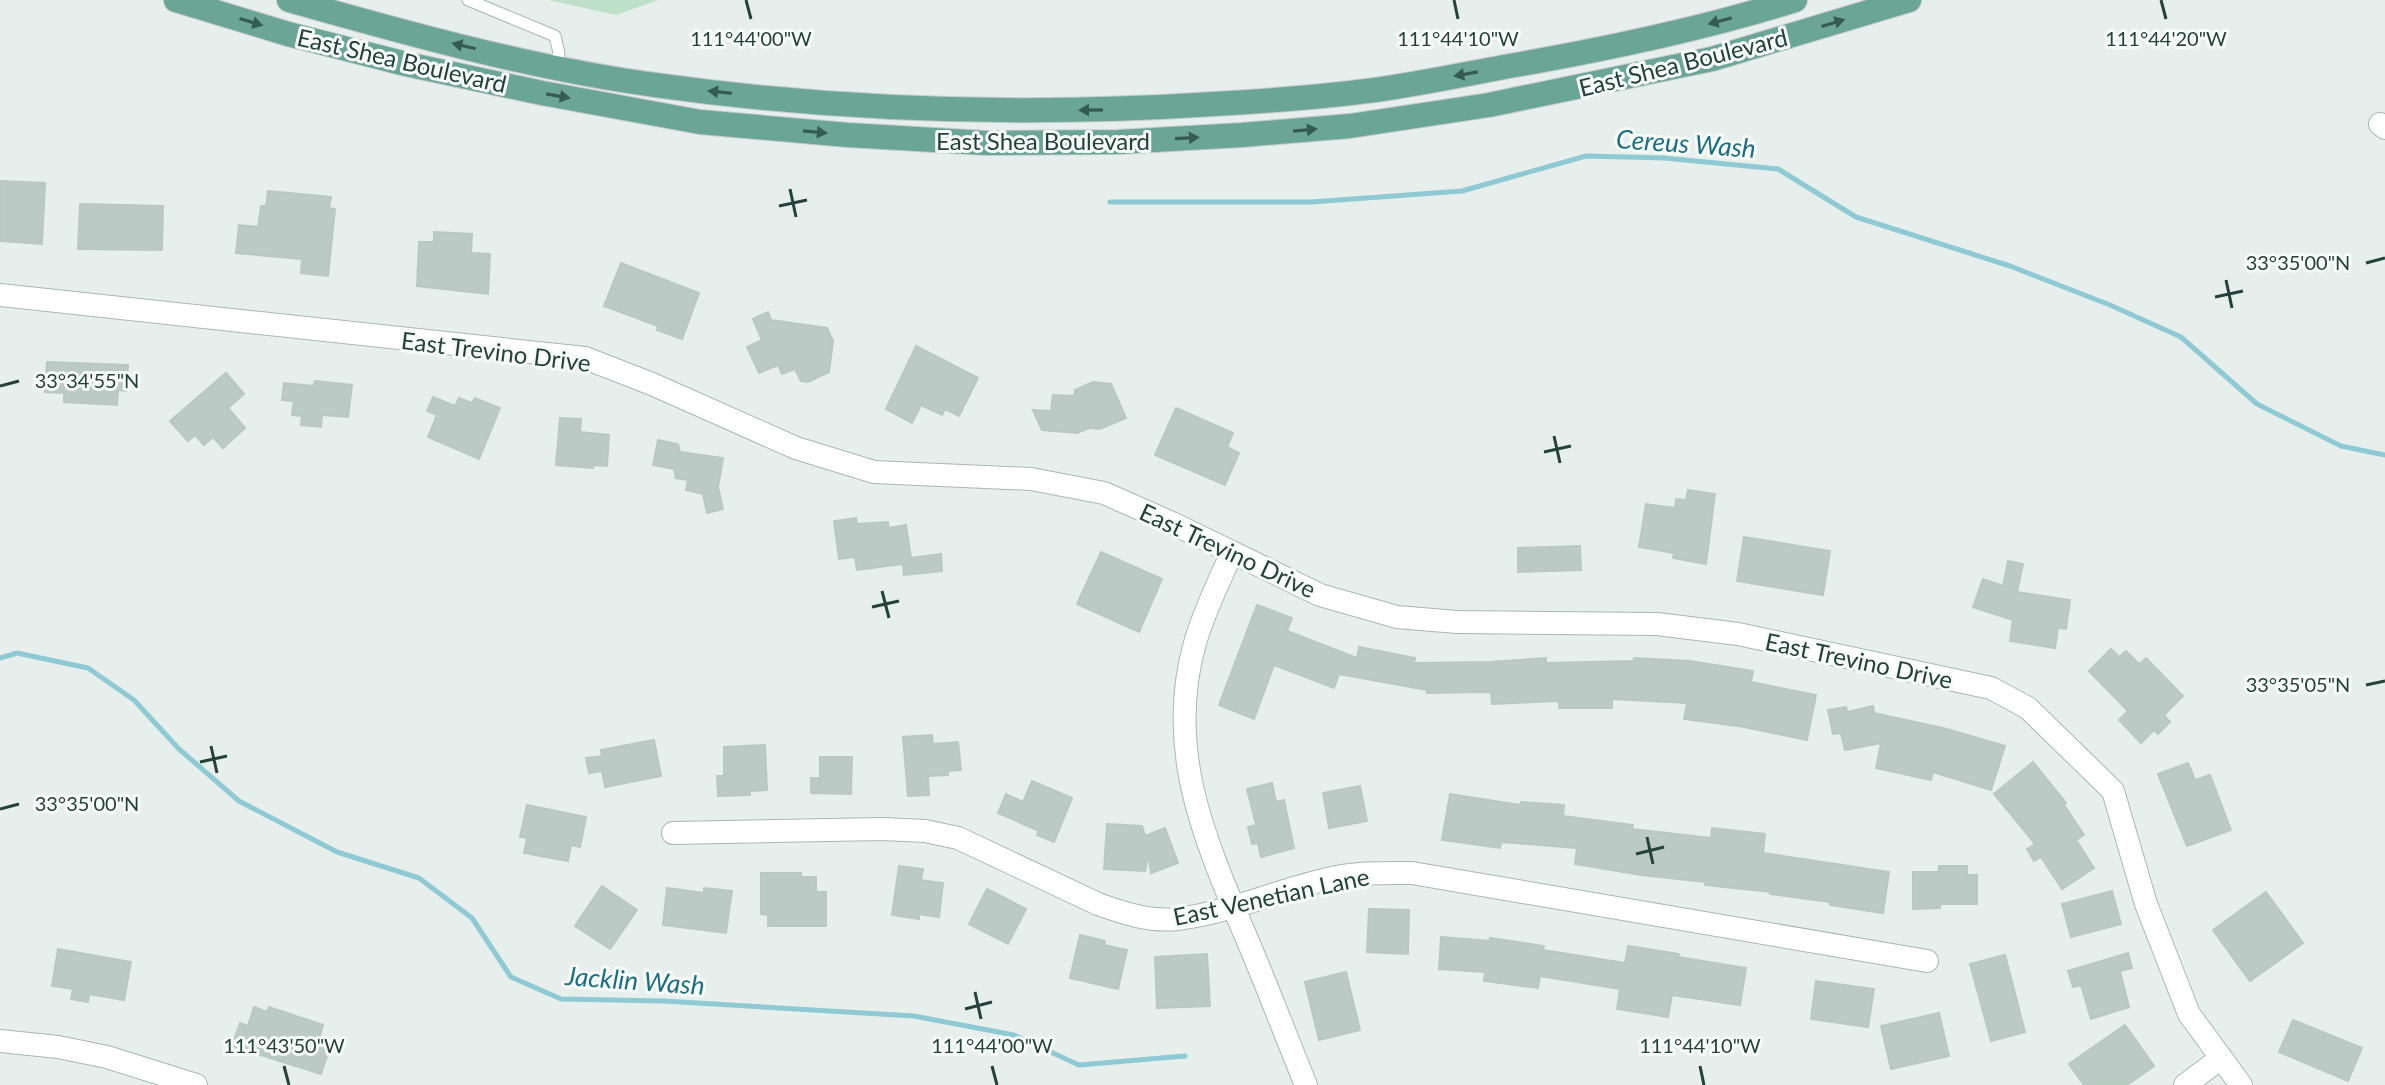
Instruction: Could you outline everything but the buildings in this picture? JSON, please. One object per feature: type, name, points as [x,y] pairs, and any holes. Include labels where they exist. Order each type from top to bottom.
[{"type":"main road","name":"East Shea Boulevard","points":[[176,0],[288,34],[406,64],[700,122],[986,143],[1118,142],[1227,136],[1350,126],[1489,105],[1712,59],[1909,0]]},
{"type":"main road","name":"East Shea Boulevard","points":[[289,0],[401,32],[653,85],[871,108],[1030,111],[1130,110],[1374,90],[1656,37],[1795,0]]},
{"type":"main road","points":[[1225,103],[1227,136]]},
{"type":"street","name":"East Trevino Drive","points":[[0,295],[585,358],[796,448],[874,472],[1031,479],[1104,493],[1320,595],[1397,617],[1457,622],[1657,624],[1738,634],[1991,688],[2028,708],[2113,791],[2146,904],[2189,1014],[2241,1085]]},
{"type":"street","points":[[1232,552],[1194,645],[1185,731],[1190,782],[1201,824],[1232,906],[1306,1085]]},
{"type":"street","name":"East Venetian Lane","points":[[673,833],[925,831],[958,838],[1123,913],[1175,919],[1335,877],[1412,873],[1927,961]]},
{"type":"street","points":[[0,1041],[58,1047],[107,1057],[196,1085]]},
{"type":"street","points":[[2185,1085],[2221,1058]]},
{"type":"lane","points":[[468,0],[555,36],[559,53],[554,66]]},
{"type":"green space","points":[[548,0],[658,0],[616,15]]},
{"type":"waterway","name":"Cereus Wash","points":[[1110,202],[1311,202],[1462,191],[1586,156],[1664,158],[1778,169],[1856,217],[2010,266],[2181,337],[2257,404],[2341,446],[2385,455]]},
{"type":"waterway","name":"Jacklin Wash","points":[[0,658],[17,653],[88,668],[134,700],[179,749],[239,801],[337,852],[419,878],[472,918],[511,977],[561,999],[664,1001],[914,1016],[1014,1035],[1079,1065],[1185,1056]]}]
